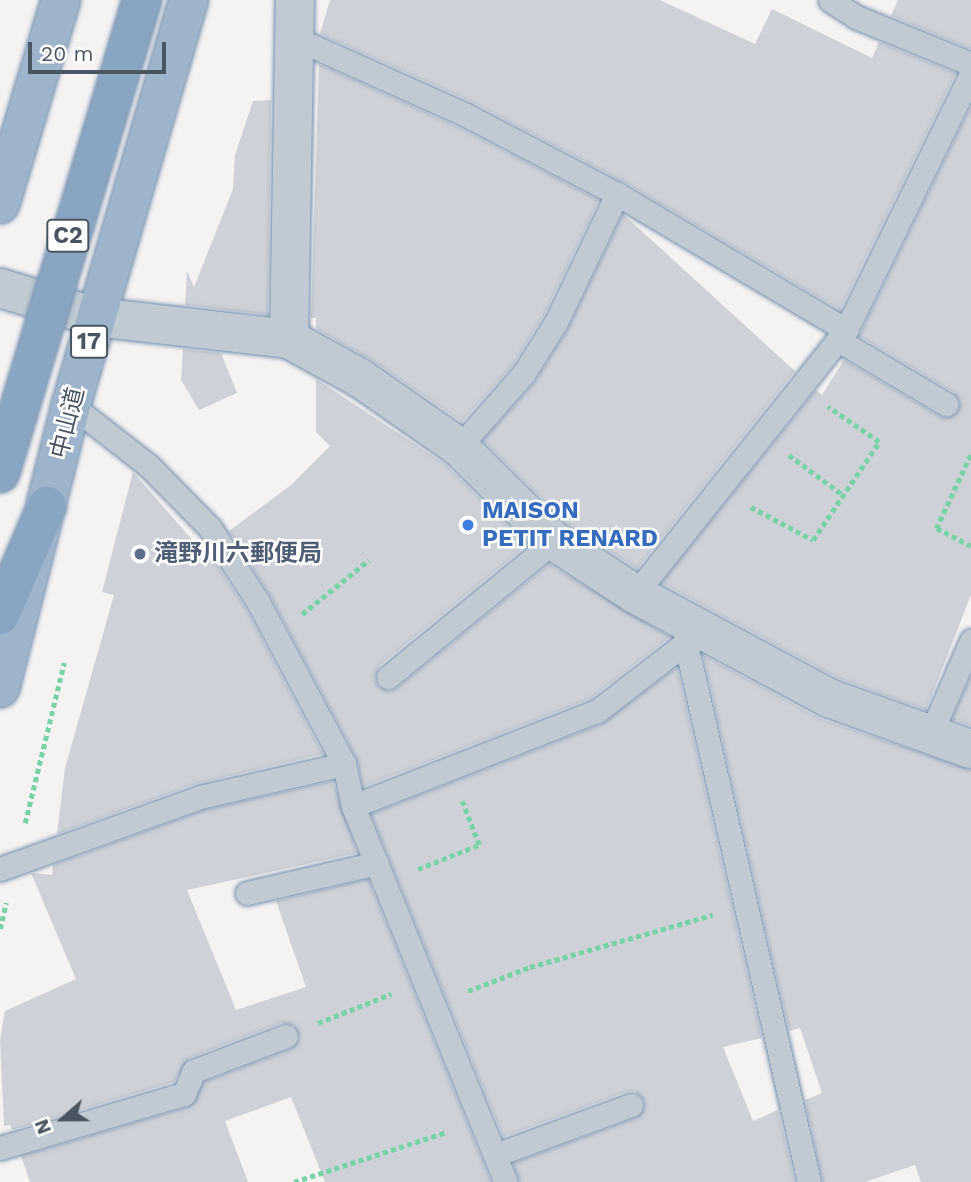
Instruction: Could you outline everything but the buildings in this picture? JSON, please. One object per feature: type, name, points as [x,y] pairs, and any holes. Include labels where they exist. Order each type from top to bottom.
[{"type":"highway","points":[[0,204],[61,0]]},
{"type":"highway","name":"C2","points":[[0,405],[128,0]]},
{"type":"highway","name":"C2","points":[[0,473],[142,0]]},
{"type":"highway","name":"中山道","points":[[0,688],[71,405],[189,0]]},
{"type":"highway","points":[[0,615],[47,506]]},
{"type":"street","points":[[289,339],[297,38],[295,0]]},
{"type":"street","points":[[0,288],[96,317],[289,339],[360,378],[459,447],[554,541],[635,594],[692,636],[829,698],[971,749]]},
{"type":"lane","points":[[830,0],[856,17],[971,64]]},
{"type":"lane","points":[[297,38],[466,114],[617,194],[842,335],[946,404]]},
{"type":"lane","points":[[635,594],[842,335],[964,110],[971,74]]},
{"type":"lane","points":[[459,447],[524,373],[556,323],[617,194]]},
{"type":"lane","points":[[71,405],[149,466],[210,528],[258,602],[274,637],[344,764],[353,806],[506,1182]]},
{"type":"lane","points":[[388,677],[554,541]]},
{"type":"lane","points":[[353,806],[597,711],[692,636],[809,1182]]},
{"type":"lane","points":[[930,734],[971,641]]},
{"type":"lane","points":[[8,866],[200,797],[344,764]]},
{"type":"lane","points":[[247,893],[380,872]]},
{"type":"lane","points":[[0,1148],[184,1094],[194,1071],[286,1036]]},
{"type":"lane","points":[[495,1155],[631,1104]]},
{"type":"path","points":[[718,489],[813,540],[879,442],[798,387]]},
{"type":"path","points":[[761,434],[843,495]]},
{"type":"path","points":[[971,455],[937,528],[971,546]]},
{"type":"path","points":[[274,637],[369,560]]},
{"type":"path","points":[[0,929],[8,866],[64,663]]},
{"type":"path","points":[[380,872],[479,845],[449,769]]},
{"type":"path","points":[[434,1003],[530,967],[748,905]]},
{"type":"path","points":[[286,1036],[424,980]]},
{"type":"path","points":[[294,1182],[482,1121]]},
{"type":"place","name":"MAISON PETIT RENARD","points":[[468,525]]},
{"type":"place","name":"滝野川六郵便局","points":[[140,554]]}]
